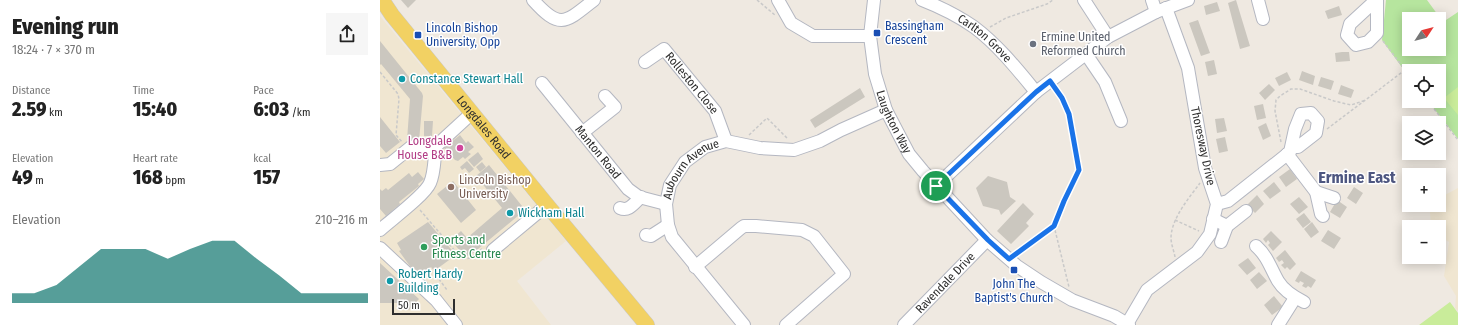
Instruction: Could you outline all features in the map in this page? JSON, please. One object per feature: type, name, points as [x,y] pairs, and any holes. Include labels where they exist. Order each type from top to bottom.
[{"type":"main road","name":"Longdales Road","points":[[381,1],[407,25],[472,113],[647,325]]},
{"type":"street","points":[[533,0],[548,15],[561,21],[571,18],[594,0]]},
{"type":"street","points":[[778,0],[791,23],[813,36],[870,36]]},
{"type":"street","name":"Laughton Way","points":[[874,0],[870,36],[875,74],[886,110],[909,154],[936,186],[988,240],[1009,259],[1041,282],[1072,300],[1114,316],[1128,324]]},
{"type":"street","name":"Carlton Grove","points":[[922,0],[943,4],[980,32],[1004,55],[1036,92]]},
{"type":"street","points":[[1084,0],[1108,37]]},
{"type":"street","name":"Thoresway Drive","points":[[1152,0],[1161,10],[1188,68],[1207,174],[1217,204]]},
{"type":"street","points":[[936,186],[1036,92],[1108,37],[1161,10],[1188,0]]},
{"type":"street","points":[[1258,0],[1263,19]]},
{"type":"street","points":[[1376,0],[1377,33],[1368,42],[1356,45],[1347,35],[1350,24],[1376,0]]},
{"type":"street","name":"Rolleston Close","points":[[645,62],[664,49],[715,111],[726,141]]},
{"type":"street","points":[[1086,54],[1105,82],[1121,121]]},
{"type":"street","name":"Manton Road","points":[[542,83],[628,189],[641,198],[666,204]]},
{"type":"street","points":[[582,133],[615,107],[605,96]]},
{"type":"street","name":"Aubourn Avenue","points":[[744,325],[674,240],[668,225],[666,204],[670,185],[685,162],[705,146],[726,141],[760,148],[794,150],[820,142],[841,130],[886,110]]},
{"type":"street","points":[[380,165],[390,164],[414,146],[418,146],[425,151],[430,151],[472,113]]},
{"type":"street","points":[[1128,324],[1147,290],[1197,252],[1208,236],[1217,204],[1228,201],[1290,150],[1298,147],[1316,133],[1318,121],[1311,113],[1301,114],[1295,129],[1290,150],[1316,192],[1321,214],[1323,216]]},
{"type":"street","points":[[380,230],[430,184],[436,146]]},
{"type":"street","points":[[1316,192],[1334,198]]},
{"type":"street","points":[[620,208],[628,210],[641,198]]},
{"type":"street","points":[[493,250],[547,205]]},
{"type":"street","points":[[1221,242],[1227,226],[1246,211]]},
{"type":"street","points":[[1213,219],[1227,226]]},
{"type":"street","points":[[646,235],[651,236],[668,225]]},
{"type":"street","points":[[695,267],[744,226],[802,230],[814,236],[844,274],[786,325]]},
{"type":"street","name":"Ravendale Drive","points":[[904,325],[988,240]]},
{"type":"street","points":[[1256,246],[1264,254],[1278,281],[1285,290],[1300,300],[1278,325]]},
{"type":"street","points":[[380,248],[436,300],[456,325]]},
{"type":"path","points":[[980,32],[1006,18],[1047,4],[1052,0]]},
{"type":"path","points":[[1377,33],[1402,66]]},
{"type":"path","points":[[380,72],[398,94],[399,99],[396,135],[408,150]]},
{"type":"path","points":[[1316,133],[1322,133],[1402,72]]},
{"type":"path","points":[[1009,259],[1054,226],[1079,170],[1069,114],[1062,98],[1050,81]]},
{"type":"path","points":[[1433,108],[1458,140]]},
{"type":"path","points":[[740,144],[767,118],[791,143]]},
{"type":"path","points":[[1177,267],[1171,238],[1175,220],[1186,201],[1207,174]]},
{"type":"path","points":[[423,205],[419,209],[455,250]]},
{"type":"path","points":[[1175,220],[1208,236]]},
{"type":"path","points":[[1054,226],[1072,300]]},
{"type":"path","points":[[436,275],[447,290]]},
{"type":"shaded area","name":"Lincoln Bishop University","points":[[380,16],[566,241],[517,281],[551,325],[380,325]]},
{"type":"shaded area","points":[[1458,188],[1458,311],[1455,308],[1456,296],[1444,276],[1449,242],[1446,240],[1446,220],[1431,220],[1430,212],[1446,212],[1446,194]]},
{"type":"green space","points":[[1386,0],[1427,0],[1436,12],[1402,12],[1402,56],[1446,56],[1446,20],[1458,12],[1458,139],[1446,124],[1446,116],[1440,116],[1434,108],[1446,108],[1446,64],[1402,64],[1402,67],[1382,40]]},
{"type":"green space","points":[[1458,87],[1458,115],[1446,100],[1446,96]]},
{"type":"green space","points":[[1450,302],[1458,313],[1458,325],[1419,325]]},
{"type":"building","points":[[401,0],[416,0],[408,8]]},
{"type":"building","points":[[1236,0],[1250,46],[1240,49],[1228,3]]},
{"type":"building","points":[[1217,2],[1220,11],[1206,15],[1204,6]]},
{"type":"building","points":[[1339,6],[1342,15],[1328,19],[1325,11]]},
{"type":"building","points":[[1198,20],[1210,53],[1201,56],[1189,23]]},
{"type":"building","name":"Constance Stewart Hall","points":[[380,41],[422,93],[419,141],[407,140],[410,99],[381,64],[380,65]]},
{"type":"building","points":[[1349,52],[1350,61],[1336,62],[1335,53]]},
{"type":"building","points":[[1214,60],[1217,74],[1208,76],[1205,62]]},
{"type":"building","points":[[1302,71],[1315,76],[1313,85],[1299,80]]},
{"type":"building","points":[[1287,72],[1291,80],[1279,86],[1275,78]]},
{"type":"building","points":[[1321,77],[1334,81],[1331,90],[1318,86]]},
{"type":"building","points":[[1269,84],[1275,90],[1265,100],[1259,93]]},
{"type":"building","points":[[1341,85],[1354,90],[1351,98],[1338,94]]},
{"type":"building","points":[[860,88],[865,97],[815,128],[810,120]]},
{"type":"building","points":[[1263,104],[1266,118],[1257,120],[1254,106]]},
{"type":"building","points":[[380,117],[400,142],[386,153],[380,146]]},
{"type":"building","points":[[1224,118],[1227,131],[1217,133],[1215,119]]},
{"type":"building","points":[[424,121],[433,121],[432,136],[424,136]]},
{"type":"building","points":[[1266,123],[1271,136],[1263,140],[1258,127]]},
{"type":"building","points":[[460,135],[466,143],[468,141],[474,147],[468,152],[471,154],[465,159],[463,157],[458,161],[455,160],[444,148]]},
{"type":"building","points":[[1225,137],[1228,151],[1219,153],[1216,139]]},
{"type":"building","points":[[478,152],[483,159],[474,167],[468,160]]},
{"type":"building","points":[[467,161],[474,169],[469,173],[465,168],[462,170],[460,167]]},
{"type":"building","points":[[482,162],[486,167],[480,172],[476,167]]},
{"type":"building","name":"Wickham Hall","points":[[489,165],[526,211],[520,216],[519,215],[472,254],[465,257],[451,240],[461,231],[467,238],[502,208],[476,176]]},
{"type":"building","points":[[1290,169],[1297,179],[1286,187],[1279,177]]},
{"type":"building","points":[[418,172],[424,179],[418,184],[419,186],[399,202],[400,204],[386,216],[380,209],[380,189],[382,191],[386,188],[388,190],[409,173],[412,177]]},
{"type":"building","points":[[988,176],[1007,182],[1010,197],[1016,201],[1001,215],[999,210],[983,206],[976,188]]},
{"type":"building","points":[[453,181],[476,210],[461,223],[437,194]]},
{"type":"building","points":[[1274,182],[1281,191],[1270,199],[1263,191]]},
{"type":"building","points":[[1354,187],[1363,193],[1356,204],[1347,198]]},
{"type":"building","points":[[1257,195],[1264,204],[1255,213],[1247,205]]},
{"type":"building","points":[[1299,197],[1308,207],[1299,214],[1290,204]]},
{"type":"building","points":[[1337,200],[1347,207],[1340,218],[1330,212]]},
{"type":"building","points":[[1023,203],[1034,214],[1026,223],[1029,226],[1011,244],[997,231]]},
{"type":"building","points":[[1304,213],[1311,222],[1303,228],[1296,219]]},
{"type":"building","name":"Sports and Fitness Centre","points":[[428,222],[456,255],[434,271],[431,267],[419,276],[399,251],[401,250],[397,243]]},
{"type":"building","points":[[1312,222],[1319,232],[1311,238],[1304,229]]},
{"type":"building","points":[[1328,230],[1341,238],[1334,249],[1321,241]]},
{"type":"building","points":[[1271,231],[1282,242],[1273,251],[1268,245],[1270,243],[1268,240],[1266,243],[1263,239]]},
{"type":"building","points":[[1285,250],[1296,264],[1290,270],[1287,267],[1285,269],[1281,265],[1284,263],[1282,260],[1279,262],[1276,258]]},
{"type":"building","points":[[1248,258],[1256,268],[1247,275],[1238,265]]},
{"type":"building","name":"Robert Hardy Building","points":[[380,263],[419,299],[409,310],[401,303],[380,303]]},
{"type":"building","points":[[1301,271],[1316,280],[1311,288],[1308,286],[1306,288],[1302,286],[1304,283],[1300,281],[1299,283],[1295,281]]},
{"type":"building","points":[[1259,272],[1267,281],[1257,289],[1250,280]]},
{"type":"building","points":[[1274,296],[1283,307],[1272,315],[1264,305]]},
{"type":"place","name":"Bassingham Crescent","points":[[877,33]]},
{"type":"place","name":"Lincoln Bishop University, Opp","points":[[418,35]]},
{"type":"place","name":"Ermine United Reformed Church","points":[[1033,44]]},
{"type":"place","name":"Constance Stewart Hall","points":[[402,79]]},
{"type":"place","name":"Longdale House B&B","points":[[460,148]]},
{"type":"place","name":"Lincoln Bishop University","points":[[451,187]]},
{"type":"place","name":"Wickham Hall","points":[[510,213]]},
{"type":"place","name":"Sports and Fitness Centre","points":[[424,247]]},
{"type":"place","name":"John The Baptist's Church","points":[[1014,270]]},
{"type":"place","name":"Robert Hardy Building","points":[[390,281]]},
{"type":"district","name":"Ermine East","points":[[1357,177]]},
{"type":"route","points":[[1050,81],[1062,98],[1069,114],[1079,170],[1054,226],[1009,259],[988,240],[936,186],[1036,92],[1050,81]]}]
